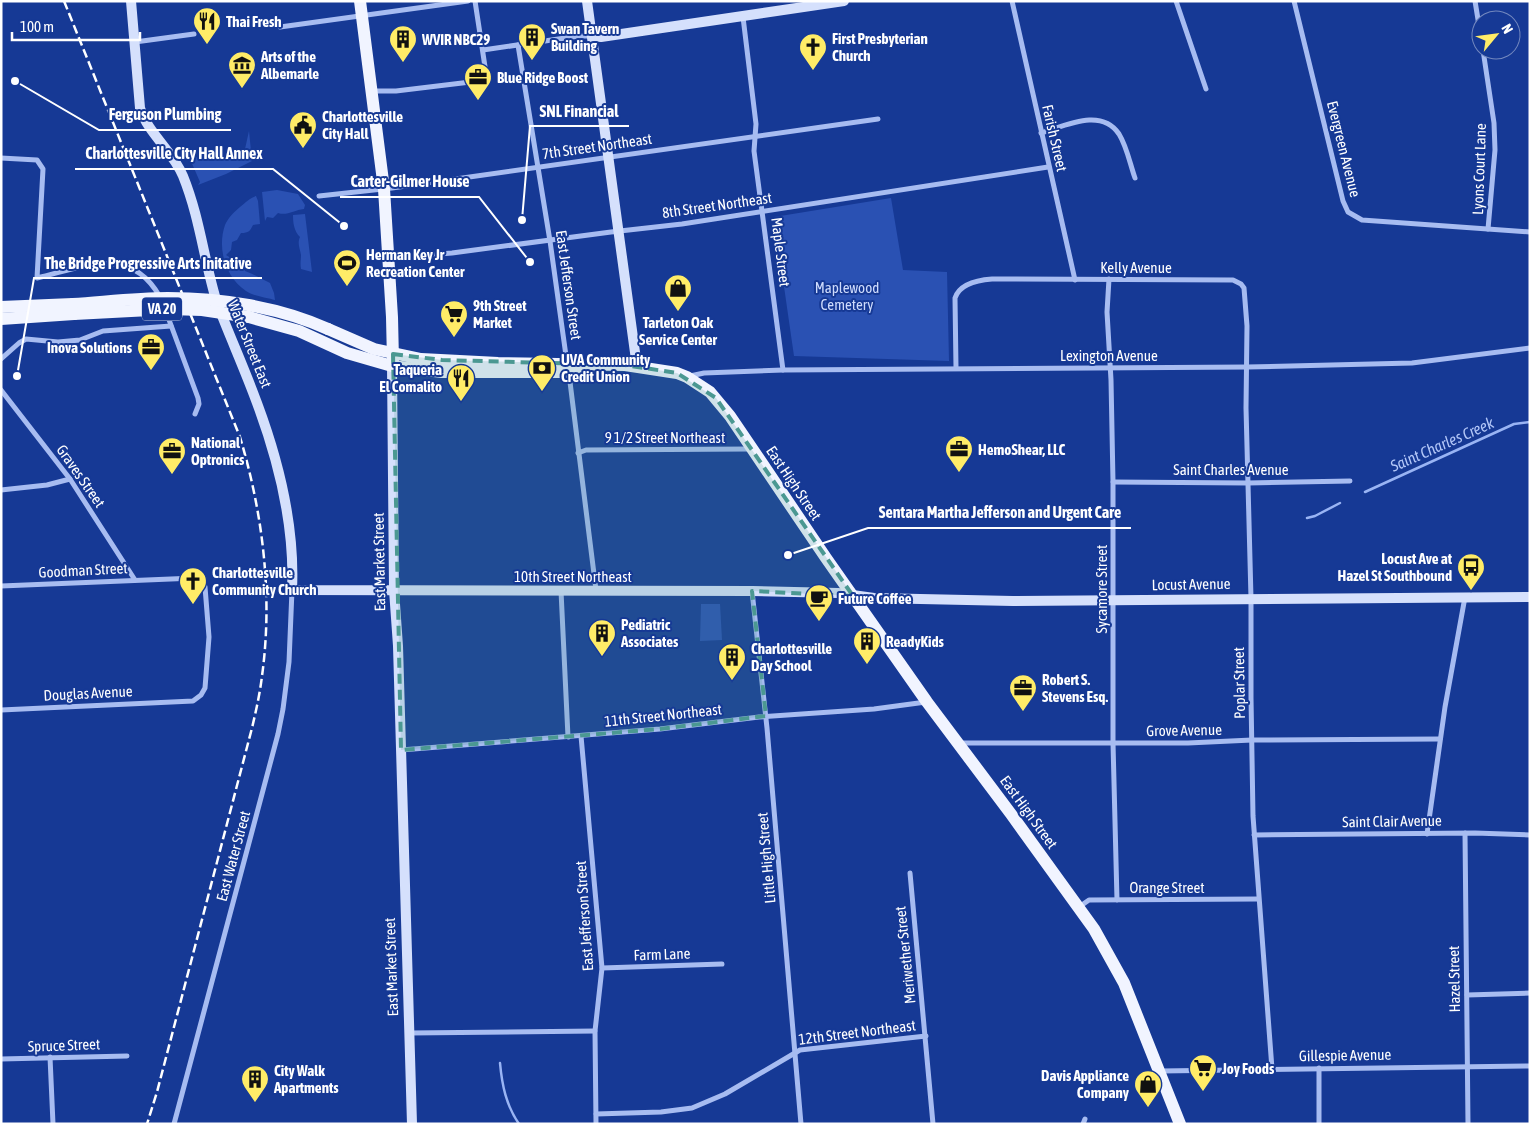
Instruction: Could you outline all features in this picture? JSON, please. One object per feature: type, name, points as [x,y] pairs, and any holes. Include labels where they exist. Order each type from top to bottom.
[{"type":"main road","name":"East Market Street","points":[[360,1],[384,189],[393,360]]},
{"type":"main road","name":"VA 20","points":[[1,319],[170,298],[255,306],[309,321],[374,349],[393,360]]},
{"type":"main road","name":"VA 20","points":[[1,307],[202,310],[274,323],[299,331],[355,356],[393,360]]},
{"type":"main road","name":"East High Street","points":[[393,360],[442,372],[625,365],[664,371],[687,377],[702,385],[716,398],[927,702],[1098,936],[1124,983],[1180,1124]]},
{"type":"street","name":"Water Street East","points":[[131,1],[142,116],[174,158],[183,175],[201,230],[211,282],[258,404],[276,460],[292,552],[292,590]]},
{"type":"street","points":[[280,27],[468,1]]},
{"type":"street","points":[[372,91],[396,92],[487,80],[475,1]]},
{"type":"street","points":[[587,1],[637,367]]},
{"type":"street","points":[[483,50],[579,36],[601,36],[743,17],[810,4],[844,1]]},
{"type":"street","name":"Farish Street","points":[[1012,1],[1075,280]]},
{"type":"street","points":[[1176,1],[1206,89]]},
{"type":"street","name":"Evergreen Avenue","points":[[1294,1],[1343,202],[1348,212],[1362,220],[1530,232]]},
{"type":"street","name":"Maple Street","points":[[743,17],[756,124],[754,151],[783,370]]},
{"type":"street","points":[[135,42],[194,34]]},
{"type":"street","name":"East Jefferson Street","points":[[518,45],[550,241],[596,590]]},
{"type":"street","name":"Lyons Court Lane","points":[[1485,60],[1494,122],[1495,150],[1488,229]]},
{"type":"street","name":"7th Street Northeast","points":[[319,196],[384,189],[878,118]]},
{"type":"street","points":[[1041,133],[1086,120],[1100,120],[1107,123],[1118,133],[1122,140],[1135,178]]},
{"type":"street","points":[[1,158],[37,160],[41,164],[43,172],[37,278],[110,263],[128,266],[147,278],[155,287],[198,398],[199,404],[195,414]]},
{"type":"street","name":"8th Street Northeast","points":[[389,258],[452,253],[682,224],[1048,167]]},
{"type":"street","name":"Sycamore Street","points":[[1109,279],[1107,312],[1113,482],[1113,743],[1117,900]]},
{"type":"street","name":"Kelly Avenue","points":[[956,368],[955,298],[961,288],[983,280],[1232,280],[1241,284],[1246,297]]},
{"type":"street","name":"Poplar Street","points":[[1246,297],[1254,834],[1272,1069]]},
{"type":"street","points":[[1,359],[26,339],[58,342],[80,340],[103,331],[171,326]]},
{"type":"street","name":"Lexington Avenue","points":[[687,377],[704,373],[783,370],[1246,367],[1412,363],[1530,348]]},
{"type":"street","name":"East Market Street","points":[[393,360],[394,590],[398,646],[412,1124]]},
{"type":"street","name":"Graves Street","points":[[1,390],[70,479],[135,580]]},
{"type":"street","name":"9 1/2 Street Northeast","points":[[578,453],[595,450],[752,449]]},
{"type":"street","points":[[1,490],[47,485],[70,479]]},
{"type":"street","name":"Saint Charles Avenue","points":[[1113,482],[1248,483],[1350,481]]},
{"type":"street","name":"Goodman Street","points":[[1,586],[196,578],[200,580],[205,587],[208,611],[209,637],[205,688],[196,700],[176,702]]},
{"type":"street","name":"10th Street Northeast","points":[[292,590],[752,591],[838,593],[853,596]]},
{"type":"street","name":"East Water Street","points":[[174,1124],[278,734],[289,662],[292,590]]},
{"type":"street","points":[[561,591],[568,737]]},
{"type":"street","name":"Little High Street","points":[[752,591],[766,716],[801,1124]]},
{"type":"street","name":"Locust Avenue","points":[[853,596],[980,601],[1530,597]]},
{"type":"street","points":[[1428,834],[1440,739],[1465,596]]},
{"type":"street","name":"Douglas Avenue","points":[[1,710],[176,702]]},
{"type":"street","name":"11th Street Northeast","points":[[401,750],[660,729],[766,716],[927,702]]},
{"type":"street","name":"East Jefferson Street","points":[[581,736],[602,968],[596,1030],[596,1124]]},
{"type":"street","name":"Grove Avenue","points":[[958,743],[1188,743],[1252,740],[1440,739]]},
{"type":"street","name":"Saint Clair Avenue","points":[[1254,834],[1465,833],[1530,835]]},
{"type":"street","name":"Hazel Street","points":[[1465,833],[1469,1066],[1468,1124]]},
{"type":"street","name":"Meriwether Street","points":[[910,873],[934,1124]]},
{"type":"street","name":"Orange Street","points":[[1078,907],[1089,900],[1258,899]]},
{"type":"street","name":"Farm Lane","points":[[602,968],[722,964]]},
{"type":"street","points":[[1467,995],[1530,993]]},
{"type":"street","points":[[409,1033],[596,1030]]},
{"type":"street","name":"12th Street Northeast","points":[[596,1114],[661,1112],[692,1108],[725,1094],[804,1048],[926,1036]]},
{"type":"street","name":"Spruce Street","points":[[1,1059],[127,1056]]},
{"type":"street","points":[[50,1057],[53,1124]]},
{"type":"street","name":"Gillespie Avenue","points":[[1160,1071],[1530,1066]]},
{"type":"street","points":[[1319,1068],[1319,1124]]},
{"type":"highlighted area","points":[[393,354],[442,360],[625,365],[677,373],[716,398],[853,596],[752,591],[766,716],[660,729],[401,750]]},
{"type":"green space","points":[[249,131],[252,161],[198,185],[200,182],[190,159],[194,157],[241,156],[245,149]]},
{"type":"green space","points":[[277,190],[298,194],[305,205],[304,209],[288,213],[278,213],[273,218],[267,217],[265,221],[262,192]]},
{"type":"green space","points":[[256,196],[260,224],[253,225],[246,233],[241,233],[237,240],[232,242],[231,250],[226,255],[242,265],[245,271],[270,283],[275,300],[252,294],[239,285],[228,270],[223,252],[222,243],[226,222],[231,215]]},
{"type":"green space","name":"Maplewood Cemetery","points":[[891,198],[903,270],[947,272],[949,361],[794,356],[774,217]]},
{"type":"green space","points":[[305,214],[312,272],[301,269],[300,237],[295,230],[293,221],[293,215]]},
{"type":"green space","points":[[701,604],[720,604],[722,640],[700,641]]},
{"type":"waterway","name":"Saint Charles Creek","points":[[1365,492],[1514,424],[1530,422]]},
{"type":"waterway","name":"Saint Charles Creek","points":[[1307,518],[1340,503]]},
{"type":"waterway","points":[[500,1063],[505,1095],[519,1124]]},
{"type":"railway","points":[[64,1],[240,437],[255,496],[264,555],[266,586],[265,646],[258,702],[157,1092],[147,1124]]},
{"type":"place","name":"Thai Fresh","points":[[207,45]]},
{"type":"place","name":"Swan Tavern Building","points":[[532,61]]},
{"type":"place","name":"WVIR NBC29","points":[[403,63]]},
{"type":"place","name":"First Presbyterian Church","points":[[813,71]]},
{"type":"place","name":"Ferguson Plumbing","points":[[15,81]]},
{"type":"place","name":"Arts of the Albemarle","points":[[242,89]]},
{"type":"place","name":"Blue Ridge Boost","points":[[478,101]]},
{"type":"place","name":"Charlottesville City Hall","points":[[303,149]]},
{"type":"place","name":"SNL Financial","points":[[522,220]]},
{"type":"place","name":"Charlottesville City Hall Annex","points":[[344,226]]},
{"type":"place","name":"Carter-Gilmer House","points":[[530,262]]},
{"type":"place","name":"Herman Key Jr Recreation Center","points":[[347,287]]},
{"type":"place","name":"Tarleton Oak Service Center","points":[[678,312]]},
{"type":"place","name":"9th Street Market","points":[[454,338]]},
{"type":"place","name":"Inova Solutions","points":[[151,371]]},
{"type":"place","name":"The Bridge Progressive Arts Initative","points":[[17,376]]},
{"type":"place","name":"UVA Community Credit Union","points":[[542,392]]},
{"type":"place","name":"Taqueria El Comalito","points":[[461,402]]},
{"type":"place","name":"HemoShear, LLC","points":[[959,473]]},
{"type":"place","name":"National Optronics","points":[[172,475]]},
{"type":"place","name":"Sentara Martha Jefferson and Urgent Care","points":[[788,555]]},
{"type":"place","name":"Locust Ave at Hazel St Southbound","points":[[1471,591]]},
{"type":"place","name":"Charlottesville Community Church","points":[[193,605]]},
{"type":"place","name":"Future Coffee","points":[[819,622]]},
{"type":"place","name":"Pediatric Associates","points":[[602,657]]},
{"type":"place","name":"ReadyKids","points":[[867,665]]},
{"type":"place","name":"Charlottesville Day School","points":[[732,681]]},
{"type":"place","name":"Robert S. Stevens Esq.","points":[[1023,712]]},
{"type":"place","name":"Joy Foods","points":[[1203,1092]]},
{"type":"place","name":"City Walk Apartments","points":[[255,1103]]},
{"type":"place","name":"Davis Appliance Company","points":[[1148,1108]]}]
